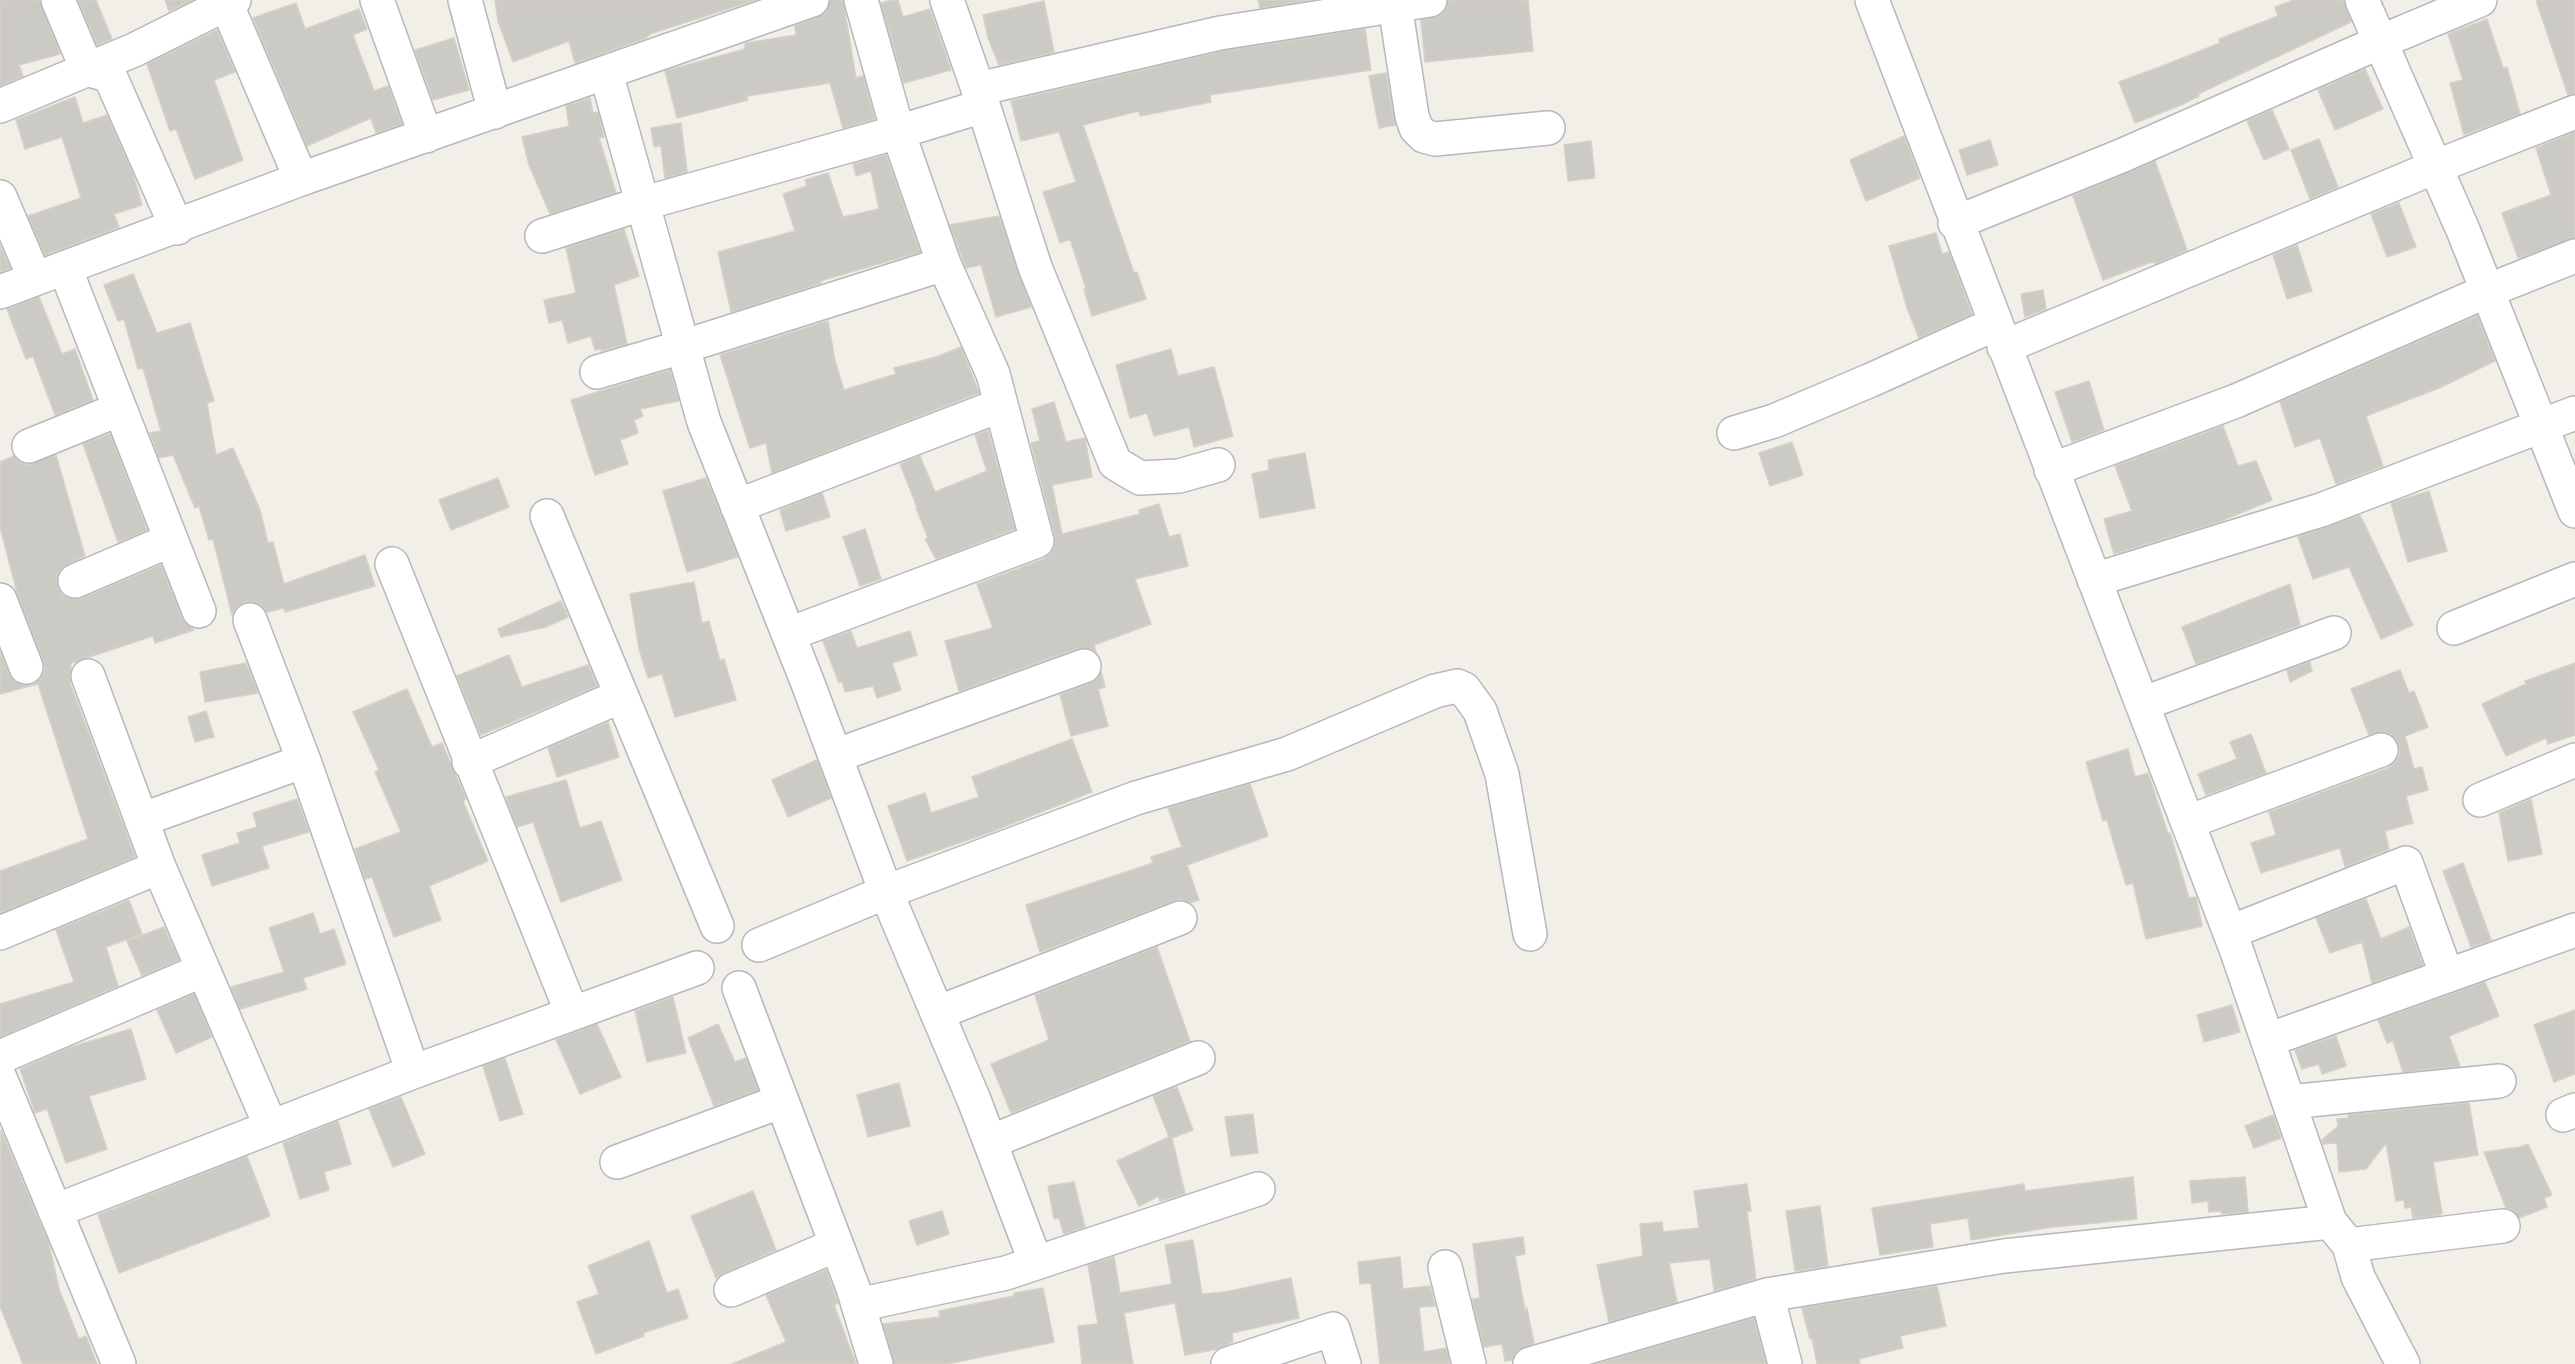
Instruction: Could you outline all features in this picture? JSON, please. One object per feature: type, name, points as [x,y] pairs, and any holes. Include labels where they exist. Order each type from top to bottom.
[{"type":"street","points":[[58,0],[87,69]]},
{"type":"street","points":[[376,0],[426,136]]},
{"type":"street","points":[[465,0],[495,112]]},
{"type":"street","points":[[0,292],[177,228],[301,179],[812,0]]},
{"type":"street","points":[[789,634],[1037,541],[993,374],[944,264],[898,132],[861,0]]},
{"type":"street","points":[[947,0],[1035,267],[1115,464],[1140,478],[1179,476],[1218,465]]},
{"type":"street","points":[[542,236],[641,204],[898,132],[981,98],[1221,33],[1374,5],[1430,0]]},
{"type":"street","points":[[1872,0],[1955,223],[2230,932],[2289,1102],[2339,1234],[2358,1277],[2403,1364]]},
{"type":"street","points":[[2362,0],[2435,166],[2575,511]]},
{"type":"street","points":[[1955,223],[2121,156],[2480,0]]},
{"type":"street","points":[[0,106],[134,50],[230,2],[301,179]]},
{"type":"street","points":[[1374,5],[1416,129],[1424,136],[1434,139],[1548,128]]},
{"type":"street","points":[[87,69],[110,76],[177,228]]},
{"type":"street","points":[[606,73],[704,422],[789,634],[886,892],[990,1142],[1036,1263]]},
{"type":"street","points":[[1734,433],[1774,421],[1849,389],[1999,335],[2575,112]]},
{"type":"street","points":[[0,197],[35,279]]},
{"type":"street","points":[[2051,470],[2236,401],[2487,291],[2575,256]]},
{"type":"street","points":[[597,372],[944,264]]},
{"type":"street","points":[[65,268],[199,612]]},
{"type":"street","points":[[737,506],[1001,405]]},
{"type":"street","points":[[29,446],[120,409]]},
{"type":"street","points":[[2094,580],[2321,510],[2575,413]]},
{"type":"street","points":[[547,516],[717,926]]},
{"type":"street","points":[[75,581],[171,540]]},
{"type":"street","points":[[392,564],[572,1012]]},
{"type":"street","points":[[2454,628],[2575,579]]},
{"type":"street","points":[[0,600],[27,667]]},
{"type":"street","points":[[250,620],[304,761],[413,1072]]},
{"type":"street","points":[[2142,704],[2334,633]]},
{"type":"street","points":[[835,756],[1084,666]]},
{"type":"street","points":[[88,676],[159,867],[271,1127]]},
{"type":"street","points":[[759,945],[886,892],[1136,798],[1287,754],[1435,691],[1457,686],[1464,689],[1480,711],[1502,774],[1530,934]]},
{"type":"street","points":[[470,762],[621,696]]},
{"type":"street","points":[[2188,822],[2381,750]]},
{"type":"street","points":[[2480,800],[2575,760]]},
{"type":"street","points":[[141,820],[304,761]]},
{"type":"street","points":[[2230,932],[2406,863],[2447,976]]},
{"type":"street","points":[[0,933],[159,867]]},
{"type":"street","points":[[937,1013],[1180,918]]},
{"type":"street","points":[[737,925],[754,936],[759,945],[761,956],[756,976],[739,988],[729,990],[709,984],[697,968],[696,947],[708,930],[717,926],[737,925]]},
{"type":"street","points":[[2268,1040],[2575,930]]},
{"type":"street","points":[[55,1211],[413,1072],[697,968]]},
{"type":"street","points":[[0,1057],[203,970]]},
{"type":"street","points":[[739,988],[858,1305],[876,1364]]},
{"type":"street","points":[[990,1142],[1198,1058]]},
{"type":"street","points":[[0,1077],[12,1141],[55,1211],[119,1364]]},
{"type":"street","points":[[2289,1102],[2499,1081]]},
{"type":"street","points":[[617,1162],[782,1101]]},
{"type":"street","points":[[858,1305],[1006,1273],[1258,1189]]},
{"type":"street","points":[[1530,1364],[1767,1295],[2004,1256],[2339,1234],[2503,1226]]},
{"type":"street","points":[[731,1290],[836,1245]]},
{"type":"street","points":[[1445,1267],[1469,1364]]},
{"type":"street","points":[[1767,1295],[1785,1364]]},
{"type":"street","points":[[1228,1364],[1333,1329],[1344,1364]]},
{"type":"building","points":[[0,0],[40,0],[60,54],[19,65],[23,76],[0,86]]},
{"type":"building","points":[[78,0],[96,0],[112,39],[97,45]]},
{"type":"building","points":[[165,0],[192,0],[169,11]]},
{"type":"building","points":[[495,0],[755,0],[650,34],[646,38],[575,63],[569,41],[513,62],[498,21]]},
{"type":"building","points":[[830,0],[843,0],[856,78],[863,76],[875,119],[843,128],[830,83],[747,96],[748,100],[677,118],[665,71],[745,49],[745,43],[796,35],[795,26],[826,13]]},
{"type":"building","points":[[898,0],[903,17],[930,9],[951,70],[904,83],[881,3]]},
{"type":"building","points":[[1258,0],[1309,0],[1260,8]]},
{"type":"building","points":[[1448,0],[1528,0],[1533,51],[1425,62],[1421,20],[1441,15],[1447,7]]},
{"type":"building","points":[[2294,0],[2344,0],[2351,22],[2198,94],[2199,96],[2181,105],[2135,123],[2119,82],[2220,43],[2219,39],[2278,16],[2275,7]]},
{"type":"building","points":[[2536,0],[2575,0],[2575,94],[2568,95]]},
{"type":"building","points":[[1044,1],[1054,52],[999,65],[988,38],[983,15]]},
{"type":"building","points":[[296,3],[305,29],[359,9],[367,29],[353,35],[374,91],[388,86],[402,124],[376,133],[371,118],[307,146],[253,18]]},
{"type":"building","points":[[2487,19],[2503,68],[2507,67],[2520,114],[2464,135],[2450,83],[2463,80],[2448,34]]},
{"type":"building","points":[[1365,29],[1371,70],[1210,95],[1211,102],[1140,116],[1139,111],[1083,125],[1134,273],[1137,272],[1146,299],[1092,316],[1084,289],[1086,288],[1070,239],[1060,243],[1043,192],[1076,182],[1059,132],[1021,141],[1011,101],[1224,51]]},
{"type":"building","points":[[217,30],[235,72],[214,80],[243,160],[195,179],[176,129],[170,131],[147,64]]},
{"type":"building","points":[[454,38],[469,90],[433,100],[415,50]]},
{"type":"building","points":[[2365,69],[2383,109],[2335,130],[2318,90]]},
{"type":"building","points":[[1386,73],[1395,125],[1379,128],[1369,76]]},
{"type":"building","points":[[75,97],[83,123],[107,115],[133,174],[142,205],[114,214],[119,227],[45,255],[28,216],[81,198],[62,137],[25,149],[16,120]]},
{"type":"building","points":[[590,98],[593,113],[598,112],[604,137],[599,138],[616,193],[550,214],[529,165],[522,137],[569,126],[566,106]]},
{"type":"building","points":[[2272,110],[2289,149],[2264,160],[2247,121]]},
{"type":"building","points":[[681,123],[687,172],[665,178],[661,146],[654,147],[651,128]]},
{"type":"building","points":[[2575,132],[2575,238],[2518,258],[2502,213],[2551,195],[2536,148]]},
{"type":"building","points":[[1904,136],[1920,178],[1866,201],[1850,160]]},
{"type":"building","points":[[2319,139],[2338,187],[2310,199],[2291,150]]},
{"type":"building","points":[[1990,140],[1998,165],[1967,175],[1959,150]]},
{"type":"building","points":[[1591,141],[1595,178],[1568,181],[1564,145]]},
{"type":"building","points":[[886,155],[920,252],[820,281],[821,283],[731,312],[718,252],[795,231],[783,194],[807,186],[805,180],[828,173],[843,217],[879,209],[871,171],[856,176],[853,164]]},
{"type":"building","points":[[2155,161],[2187,250],[2155,264],[2154,261],[2103,280],[2073,196]]},
{"type":"building","points":[[2399,203],[2416,247],[2387,257],[2371,214]]},
{"type":"building","points":[[999,216],[1031,307],[996,317],[981,265],[966,268],[950,225]]},
{"type":"building","points":[[624,229],[639,276],[614,285],[627,344],[601,351],[601,349],[595,350],[591,336],[568,343],[562,320],[549,323],[544,300],[576,293],[566,248]]},
{"type":"building","points":[[1936,233],[1942,254],[1949,252],[1972,314],[1919,338],[1907,308],[1889,246]]},
{"type":"building","points":[[0,245],[10,268],[0,272]]},
{"type":"building","points":[[2297,245],[2312,291],[2287,299],[2273,255]]},
{"type":"building","points":[[133,274],[157,333],[190,323],[214,401],[207,403],[216,455],[233,448],[260,510],[268,543],[273,542],[284,584],[365,555],[375,586],[285,612],[284,608],[267,612],[261,605],[244,602],[236,608],[232,615],[213,539],[209,540],[199,506],[195,508],[173,455],[159,458],[150,433],[161,431],[143,368],[138,369],[124,319],[118,321],[104,285]]},
{"type":"building","points":[[2043,290],[2046,309],[2025,317],[2021,294]]},
{"type":"building","points":[[39,297],[62,354],[75,349],[93,400],[55,415],[33,356],[26,359],[7,309]]},
{"type":"building","points":[[2477,316],[2495,361],[2439,388],[2366,416],[2383,466],[2336,484],[2320,438],[2295,447],[2280,402]]},
{"type":"building","points":[[828,321],[835,361],[844,390],[896,374],[894,368],[936,357],[961,347],[979,393],[772,473],[766,443],[750,448],[720,355]]},
{"type":"building","points":[[1171,349],[1178,376],[1214,367],[1233,436],[1194,447],[1189,427],[1154,436],[1147,413],[1130,418],[1116,365]]},
{"type":"building","points":[[670,370],[679,401],[640,409],[643,416],[634,420],[638,433],[620,440],[628,464],[595,475],[571,400]]},
{"type":"building","points":[[2089,381],[2104,430],[2072,442],[2055,392]]},
{"type":"building","points":[[1054,402],[1066,442],[1085,438],[1092,477],[1052,485],[1062,534],[1140,514],[1139,510],[1159,504],[1169,537],[1180,534],[1188,566],[1135,579],[1151,624],[1094,645],[1096,652],[1088,648],[1078,648],[959,691],[945,641],[993,628],[977,584],[1044,559],[1051,554],[1055,546],[1055,536],[1031,443],[1040,441],[1032,409]]},
{"type":"building","points":[[2223,426],[2238,466],[2256,461],[2272,500],[2221,521],[2114,554],[2104,519],[2132,511],[2115,466]]},
{"type":"building","points":[[988,430],[1015,529],[936,559],[925,539],[928,538],[900,464],[920,456],[935,492],[987,471],[975,435]]},
{"type":"building","points":[[110,434],[147,530],[118,542],[83,444]]},
{"type":"building","points":[[1792,442],[1803,475],[1770,486],[1759,453]]},
{"type":"building","points":[[1305,453],[1315,508],[1260,518],[1252,474],[1269,470],[1268,460]]},
{"type":"building","points":[[56,455],[85,556],[60,570],[56,579],[58,589],[63,596],[72,599],[82,598],[161,565],[182,618],[194,630],[155,643],[153,636],[71,663],[70,683],[135,857],[0,913],[0,871],[88,839],[38,684],[0,694],[0,652],[9,674],[14,681],[23,685],[33,684],[41,678],[45,669],[18,596],[0,527],[0,462],[14,456],[18,461],[27,465]]},
{"type":"building","points":[[498,478],[509,507],[451,530],[439,500]]},
{"type":"building","points":[[706,478],[738,557],[687,572],[663,491]]},
{"type":"building","points":[[2429,491],[2447,551],[2408,562],[2391,503]]},
{"type":"building","points":[[822,493],[830,517],[786,531],[780,510]]},
{"type":"building","points":[[2360,515],[2413,625],[2381,639],[2349,567],[2313,579],[2298,537]]},
{"type":"building","points":[[865,529],[881,579],[860,586],[843,537]]},
{"type":"building","points":[[694,582],[702,623],[709,621],[720,661],[724,659],[736,700],[675,717],[662,674],[648,678],[639,649],[630,594]]},
{"type":"building","points":[[2290,584],[2300,625],[2196,664],[2182,627]]},
{"type":"building","points":[[561,601],[568,617],[546,627],[501,637],[498,629]]},
{"type":"building","points":[[851,631],[857,648],[910,631],[917,655],[892,663],[901,690],[877,698],[873,686],[845,692],[842,681],[839,683],[823,641]]},
{"type":"building","points":[[509,655],[522,687],[588,665],[597,686],[481,735],[457,676]]},
{"type":"building","points":[[2310,662],[2312,671],[2290,682],[2287,670]]},
{"type":"building","points":[[246,663],[258,693],[205,702],[200,672]]},
{"type":"building","points":[[2575,663],[2575,735],[2548,744],[2546,738],[2506,756],[2482,704],[2526,684],[2525,681]]},
{"type":"building","points":[[2400,670],[2409,693],[2414,691],[2428,727],[2405,736],[2414,769],[2422,767],[2428,790],[2406,796],[2413,823],[2385,831],[2389,849],[2345,867],[2340,848],[2261,873],[2251,843],[2276,835],[2269,812],[2388,768],[2396,761],[2400,753],[2398,743],[2392,735],[2385,732],[2369,735],[2351,689]]},
{"type":"building","points":[[1101,672],[1105,687],[1098,689],[1108,726],[1071,736],[1060,695],[1091,683],[1098,678]]},
{"type":"building","points":[[407,689],[432,747],[442,743],[466,799],[463,801],[488,861],[429,886],[441,920],[394,937],[372,877],[365,879],[355,849],[401,832],[375,772],[379,770],[353,712]]},
{"type":"building","points":[[206,711],[214,737],[195,742],[188,717]]},
{"type":"building","points":[[608,722],[619,757],[557,777],[548,748]]},
{"type":"building","points":[[2251,734],[2266,773],[2206,795],[2198,774],[2237,759],[2230,742]]},
{"type":"building","points":[[1072,739],[1092,792],[988,833],[907,861],[888,806],[925,793],[931,813],[979,797],[972,777]]},
{"type":"building","points":[[2128,749],[2135,777],[2148,773],[2168,834],[2170,833],[2189,898],[2196,897],[2202,926],[2146,939],[2133,883],[2126,885],[2107,820],[2103,821],[2086,762]]},
{"type":"building","points":[[817,760],[831,798],[788,817],[772,780]]},
{"type":"building","points":[[566,780],[580,828],[601,821],[622,880],[561,902],[533,822],[517,827],[506,797]]},
{"type":"building","points":[[1250,784],[1268,836],[1187,865],[1199,900],[1190,903],[1182,899],[1173,901],[1040,952],[1026,905],[1153,863],[1151,857],[1182,847],[1168,808]]},
{"type":"building","points":[[297,799],[309,832],[262,846],[269,868],[212,886],[202,855],[240,843],[237,833],[257,827],[253,813]]},
{"type":"building","points":[[2531,799],[2542,854],[2508,861],[2499,813]]},
{"type":"building","points":[[2463,863],[2491,940],[2471,947],[2443,871]]},
{"type":"building","points":[[2366,899],[2381,939],[2409,927],[2423,965],[2372,983],[2362,942],[2330,953],[2316,918]]},
{"type":"building","points":[[129,900],[142,934],[106,947],[118,986],[0,1037],[0,1004],[74,982],[56,930]]},
{"type":"building","points":[[313,913],[320,934],[334,929],[346,964],[303,978],[307,989],[240,1009],[231,987],[284,972],[269,928]]},
{"type":"building","points":[[164,927],[179,960],[142,976],[127,941]]},
{"type":"building","points":[[1157,947],[1190,1041],[1011,1113],[991,1064],[1049,1040],[1035,995]]},
{"type":"building","points":[[2485,982],[2499,1016],[2449,1036],[2460,1066],[2403,1072],[2393,1041],[2387,1043],[2378,1020]]},
{"type":"building","points":[[194,994],[212,1037],[176,1053],[157,1010]]},
{"type":"building","points":[[673,997],[686,1053],[647,1062],[635,1011]]},
{"type":"building","points":[[2232,1005],[2240,1032],[2204,1042],[2197,1015]]},
{"type":"building","points":[[2575,1010],[2575,1074],[2554,1082],[2534,1025]]},
{"type":"building","points":[[597,1024],[621,1077],[580,1094],[556,1040]]},
{"type":"building","points":[[718,1024],[735,1062],[746,1058],[758,1090],[714,1106],[688,1038]]},
{"type":"building","points":[[131,1029],[146,1079],[89,1096],[107,1149],[66,1163],[47,1109],[35,1113],[20,1069],[71,1047]]},
{"type":"building","points":[[2336,1036],[2346,1066],[2322,1074],[2319,1064],[2302,1069],[2295,1050]]},
{"type":"building","points":[[505,1058],[523,1114],[500,1121],[483,1066]]},
{"type":"building","points":[[899,1083],[910,1126],[868,1137],[857,1095]]},
{"type":"building","points":[[1177,1087],[1193,1130],[1172,1138],[1185,1194],[1160,1201],[1159,1196],[1139,1206],[1117,1161],[1169,1137],[1153,1096]]},
{"type":"building","points":[[401,1097],[425,1154],[393,1167],[369,1109]]},
{"type":"building","points":[[2469,1103],[2478,1155],[2433,1162],[2442,1213],[2440,1215],[2413,1218],[2411,1207],[2405,1208],[2404,1200],[2396,1201],[2386,1143],[2366,1169],[2339,1172],[2337,1143],[2323,1144],[2322,1140],[2338,1126],[2337,1119],[2349,1118],[2348,1115]]},
{"type":"building","points":[[1253,1114],[1258,1153],[1231,1156],[1225,1117]]},
{"type":"building","points":[[2273,1115],[2281,1138],[2254,1148],[2245,1126]]},
{"type":"building","points":[[338,1121],[351,1164],[324,1172],[329,1190],[300,1199],[283,1143]]},
{"type":"building","points":[[1,1130],[49,1244],[59,1289],[79,1339],[86,1336],[97,1364],[23,1364],[0,1306]]},
{"type":"building","points":[[2528,1144],[2552,1195],[2544,1198],[2547,1207],[2519,1218],[2511,1209],[2506,1208],[2484,1152]]},
{"type":"building","points":[[247,1156],[270,1216],[119,1273],[98,1215]]},
{"type":"building","points":[[2133,1177],[2137,1219],[2053,1227],[1971,1240],[1968,1218],[1930,1224],[1933,1247],[1880,1255],[1872,1208],[2024,1184],[2025,1191]]},
{"type":"building","points":[[2245,1177],[2248,1212],[2222,1214],[2221,1211],[2209,1212],[2208,1201],[2192,1203],[2190,1181]]},
{"type":"building","points":[[1074,1182],[1085,1227],[1064,1234],[1059,1218],[1054,1219],[1048,1186]]},
{"type":"building","points":[[1747,1184],[1751,1211],[1747,1211],[1756,1279],[1714,1291],[1710,1259],[1669,1263],[1677,1302],[1609,1322],[1597,1265],[1643,1256],[1640,1224],[1662,1222],[1663,1232],[1699,1228],[1694,1191]]},
{"type":"building","points":[[753,1191],[776,1250],[716,1278],[691,1216]]},
{"type":"building","points":[[1820,1206],[1828,1266],[1795,1271],[1786,1211]]},
{"type":"building","points":[[942,1211],[949,1234],[917,1245],[909,1221]]},
{"type":"building","points":[[1523,1237],[1525,1254],[1515,1256],[1534,1343],[1517,1351],[1512,1360],[1505,1361],[1502,1344],[1484,1347],[1472,1299],[1480,1298],[1473,1244]]},
{"type":"building","points":[[1193,1240],[1202,1294],[1225,1292],[1291,1278],[1299,1318],[1232,1333],[1233,1342],[1218,1349],[1185,1355],[1175,1303],[1124,1313],[1133,1364],[1082,1364],[1078,1326],[1098,1324],[1088,1265],[1114,1257],[1120,1293],[1172,1284],[1165,1245]]},
{"type":"building","points":[[649,1241],[667,1293],[678,1289],[688,1318],[643,1333],[644,1336],[596,1354],[577,1302],[599,1294],[588,1266]]},
{"type":"building","points":[[1400,1257],[1403,1289],[1430,1286],[1435,1306],[1419,1307],[1424,1352],[1446,1348],[1450,1364],[1380,1364],[1371,1283],[1360,1284],[1358,1262]]},
{"type":"building","points":[[826,1270],[838,1303],[834,1305],[856,1364],[732,1364],[786,1342],[766,1295]]},
{"type":"building","points":[[1937,1286],[1946,1326],[1900,1336],[1903,1348],[1859,1359],[1860,1364],[1817,1364],[1812,1338],[1810,1339],[1802,1308]]},
{"type":"building","points":[[1043,1288],[1054,1342],[947,1364],[894,1364],[883,1324],[940,1317],[939,1311]]},
{"type":"building","points":[[1754,1318],[1766,1364],[1597,1364]]}]
